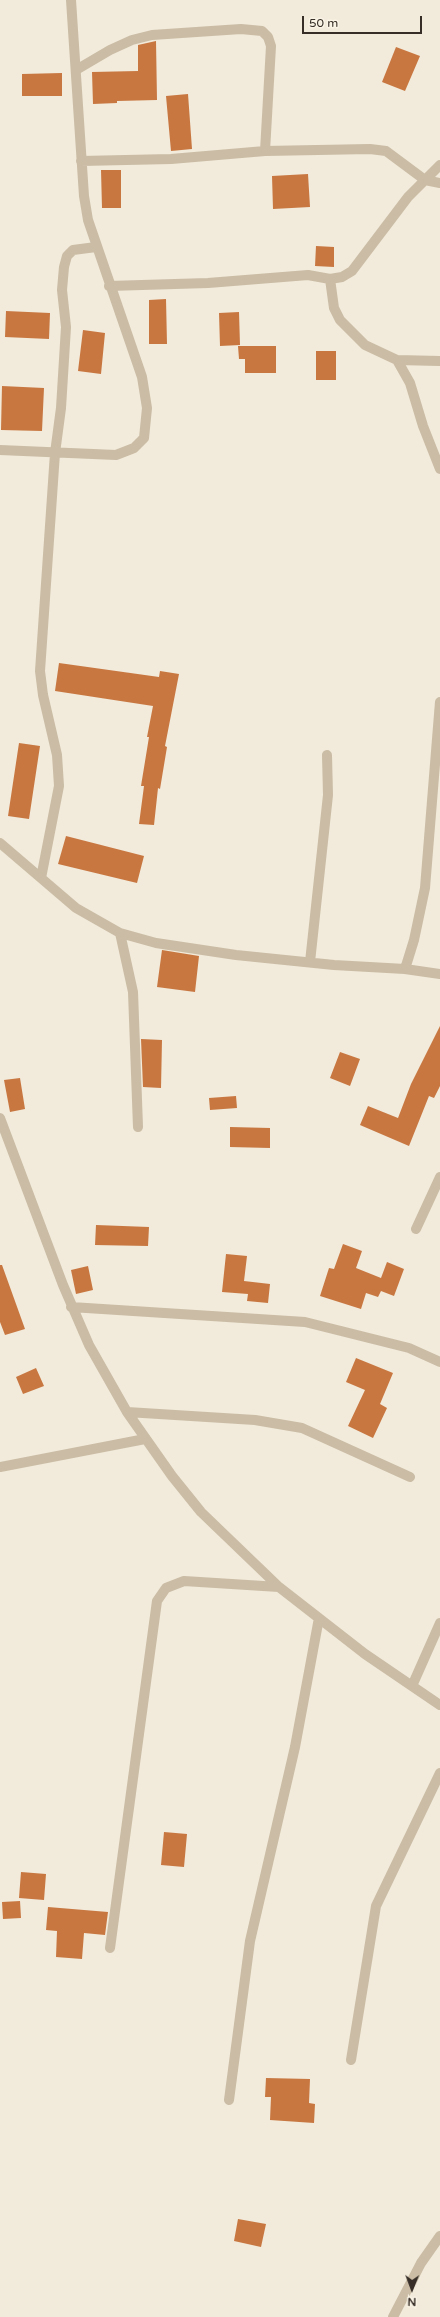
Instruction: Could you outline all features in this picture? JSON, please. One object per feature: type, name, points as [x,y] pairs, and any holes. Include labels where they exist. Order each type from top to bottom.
[{"type":"street","points":[[0,450],[116,455],[134,448],[144,438],[147,408],[142,377],[109,286],[88,220],[81,160],[71,0]]},
{"type":"street","points":[[76,70],[110,50],[132,40],[152,35],[241,29],[262,31],[268,37],[271,46],[264,151]]},
{"type":"street","points":[[81,160],[171,159],[264,151],[370,149],[386,151],[425,180],[440,183]]},
{"type":"street","points":[[109,286],[308,276],[330,279],[342,277],[352,271],[408,197],[440,165]]},
{"type":"street","points":[[42,878],[59,786],[57,755],[42,695],[40,671],[55,453],[61,408],[66,327],[62,290],[64,267],[67,256],[73,250],[96,247]]},
{"type":"street","points":[[330,279],[334,308],[340,320],[365,345],[397,360],[440,360]]},
{"type":"street","points":[[397,360],[410,383],[430,444],[440,469]]},
{"type":"street","points":[[430,444],[440,448]]},
{"type":"street","points":[[405,969],[414,940],[425,888],[440,702]]},
{"type":"street","points":[[310,962],[328,795],[327,755]]},
{"type":"street","points":[[0,843],[76,908],[120,933],[171,945],[236,955],[405,969],[440,974]]},
{"type":"street","points":[[120,933],[133,992],[138,1127]]},
{"type":"street","points":[[0,1118],[71,1307],[89,1345],[127,1412],[145,1439],[201,1512],[279,1587],[319,1618],[440,1705]]},
{"type":"street","points":[[416,1229],[440,1177]]},
{"type":"street","points":[[71,1307],[304,1322],[409,1348],[440,1362]]},
{"type":"street","points":[[127,1412],[255,1420],[302,1428],[410,1477]]},
{"type":"street","points":[[0,1467],[145,1439]]},
{"type":"street","points":[[110,1948],[157,1600],[166,1588],[184,1581],[279,1587]]},
{"type":"street","points":[[229,2100],[250,1941],[295,1747],[319,1618]]},
{"type":"street","points":[[412,1686],[440,1623]]},
{"type":"street","points":[[351,2060],[376,1906],[440,1773]]},
{"type":"street","points":[[393,2317],[421,2263],[440,2236]]},
{"type":"building","points":[[156,41],[157,100],[117,101],[117,103],[93,104],[92,72],[138,71],[138,45]]},
{"type":"building","points":[[396,47],[420,56],[405,91],[382,82]]},
{"type":"building","points":[[62,73],[62,96],[22,96],[22,74]]},
{"type":"building","points":[[188,94],[192,149],[171,151],[166,96]]},
{"type":"building","points":[[101,170],[121,170],[121,208],[102,208]]},
{"type":"building","points":[[308,174],[310,207],[273,209],[272,176]]},
{"type":"building","points":[[316,246],[334,247],[334,267],[315,266]]},
{"type":"building","points":[[166,299],[167,344],[149,344],[149,300]]},
{"type":"building","points":[[6,311],[50,313],[49,339],[5,337]]},
{"type":"building","points":[[239,312],[240,345],[220,346],[219,313]]},
{"type":"building","points":[[83,330],[105,333],[101,374],[78,371]]},
{"type":"building","points":[[238,346],[276,346],[276,373],[245,373],[245,359],[239,359]]},
{"type":"building","points":[[316,351],[336,351],[336,380],[316,380]]},
{"type":"building","points":[[2,386],[44,388],[42,431],[1,430]]},
{"type":"building","points":[[59,663],[159,677],[160,671],[179,674],[165,746],[167,747],[160,789],[158,788],[154,825],[139,824],[144,786],[141,786],[149,737],[147,737],[153,706],[55,691]]},
{"type":"building","points":[[19,743],[40,746],[29,819],[8,816]]},
{"type":"building","points":[[66,836],[144,856],[137,883],[58,864]]},
{"type":"building","points":[[162,950],[199,956],[195,992],[157,987]]},
{"type":"building","points":[[440,1026],[440,1086],[434,1098],[429,1096],[409,1146],[360,1125],[368,1106],[398,1118],[411,1084]]},
{"type":"building","points":[[141,1039],[162,1040],[161,1088],[143,1087]]},
{"type":"building","points":[[340,1052],[360,1059],[350,1086],[330,1078]]},
{"type":"building","points":[[20,1078],[25,1109],[10,1112],[4,1080]]},
{"type":"building","points":[[236,1096],[237,1108],[210,1110],[209,1098]]},
{"type":"building","points":[[230,1127],[270,1128],[270,1148],[230,1147]]},
{"type":"building","points":[[96,1225],[149,1227],[148,1246],[95,1245]]},
{"type":"building","points":[[343,1244],[362,1251],[356,1268],[381,1278],[387,1262],[404,1269],[394,1296],[381,1291],[378,1297],[366,1293],[361,1309],[320,1296],[329,1268],[334,1269]]},
{"type":"building","points":[[226,1254],[247,1256],[244,1281],[270,1284],[268,1303],[247,1301],[248,1294],[222,1292]]},
{"type":"building","points":[[0,1265],[2,1265],[25,1329],[5,1335],[0,1322]]},
{"type":"building","points":[[88,1266],[93,1290],[76,1294],[71,1270]]},
{"type":"building","points":[[356,1358],[393,1373],[380,1404],[387,1408],[373,1438],[348,1426],[365,1390],[346,1382]]},
{"type":"building","points":[[36,1368],[44,1386],[23,1394],[16,1377]]},
{"type":"building","points":[[164,1832],[187,1834],[184,1867],[161,1865]]},
{"type":"building","points":[[21,1872],[46,1874],[44,1900],[19,1898]]},
{"type":"building","points":[[20,1901],[21,1918],[3,1919],[2,1902]]},
{"type":"building","points":[[48,1907],[108,1912],[105,1935],[84,1933],[82,1959],[56,1957],[57,1931],[46,1930]]},
{"type":"building","points":[[266,2078],[310,2079],[309,2103],[315,2104],[314,2123],[270,2120],[271,2097],[265,2097]]},
{"type":"building","points":[[238,2219],[266,2224],[261,2247],[234,2241]]}]
